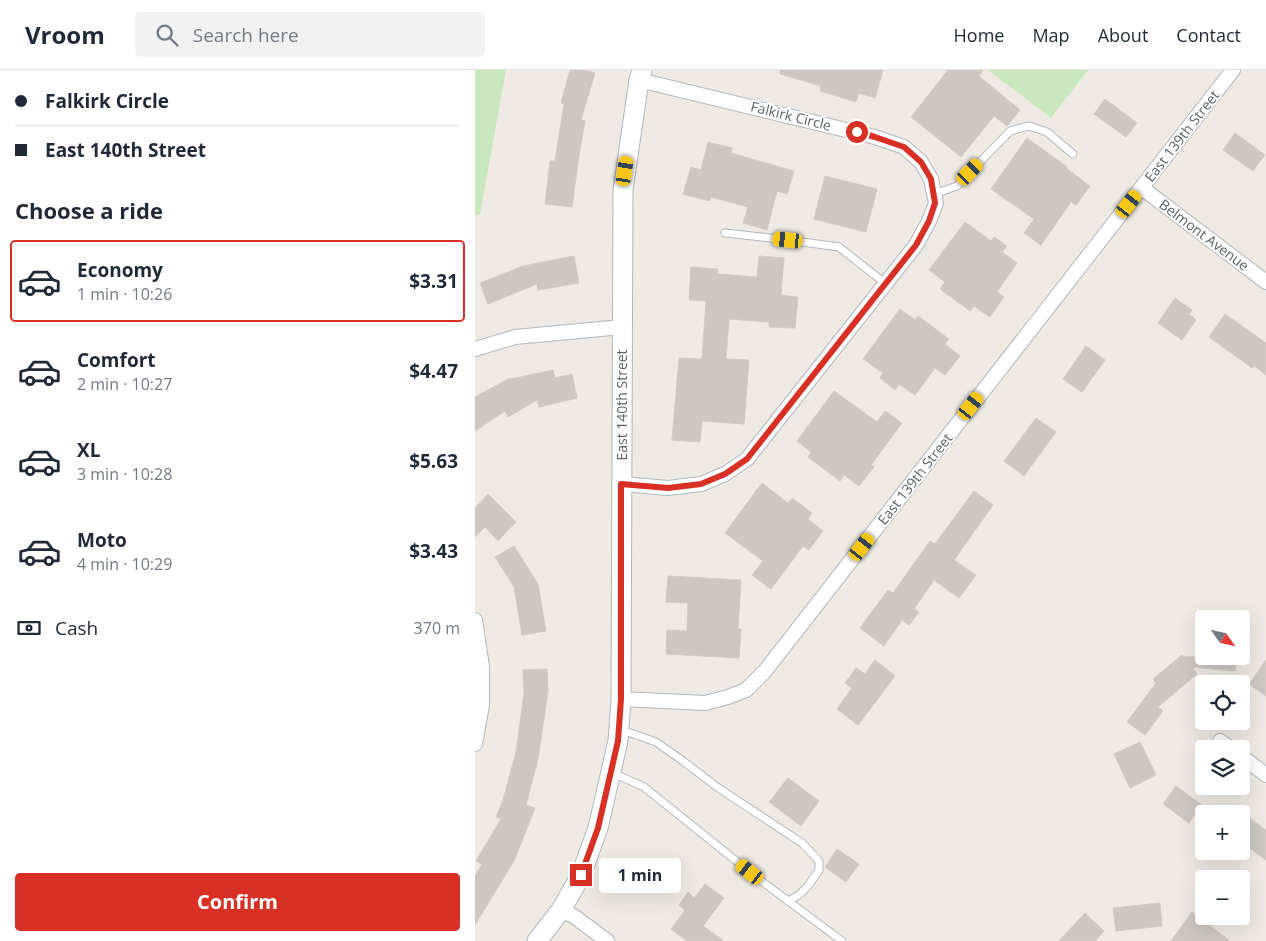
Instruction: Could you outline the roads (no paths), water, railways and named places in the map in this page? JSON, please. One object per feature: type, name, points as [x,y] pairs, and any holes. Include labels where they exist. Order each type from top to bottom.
[{"type":"street","name":"East 139th Street","points":[[621,699],[705,703],[746,690],[765,671],[1233,70]]},
{"type":"street","name":"Falkirk Circle","points":[[621,484],[668,488],[701,484],[725,474],[747,459],[916,245],[929,221],[935,203],[931,179],[921,162],[904,147],[875,137],[641,75]]},
{"type":"street","name":"East 140th Street","points":[[561,910],[581,875],[598,828],[618,741],[621,699],[623,190],[641,75]]},
{"type":"street","name":"Belmont Avenue","points":[[1142,188],[1266,282]]},
{"type":"street","points":[[475,349],[515,337],[622,327]]},
{"type":"street","points":[[475,620],[482,667],[482,705],[475,744]]},
{"type":"street","points":[[1250,763],[1266,775]]},
{"type":"street","points":[[537,941],[561,910],[575,917],[607,941]]},
{"type":"lane","points":[[934,194],[957,186],[1010,131],[1029,126],[1047,132],[1073,154]]},
{"type":"lane","points":[[725,233],[839,247],[885,284]]},
{"type":"lane","points":[[619,729],[655,742],[717,787],[802,843],[819,862],[819,870],[799,895],[788,901]]},
{"type":"lane","points":[[610,772],[644,787],[754,876],[842,941]]}]
